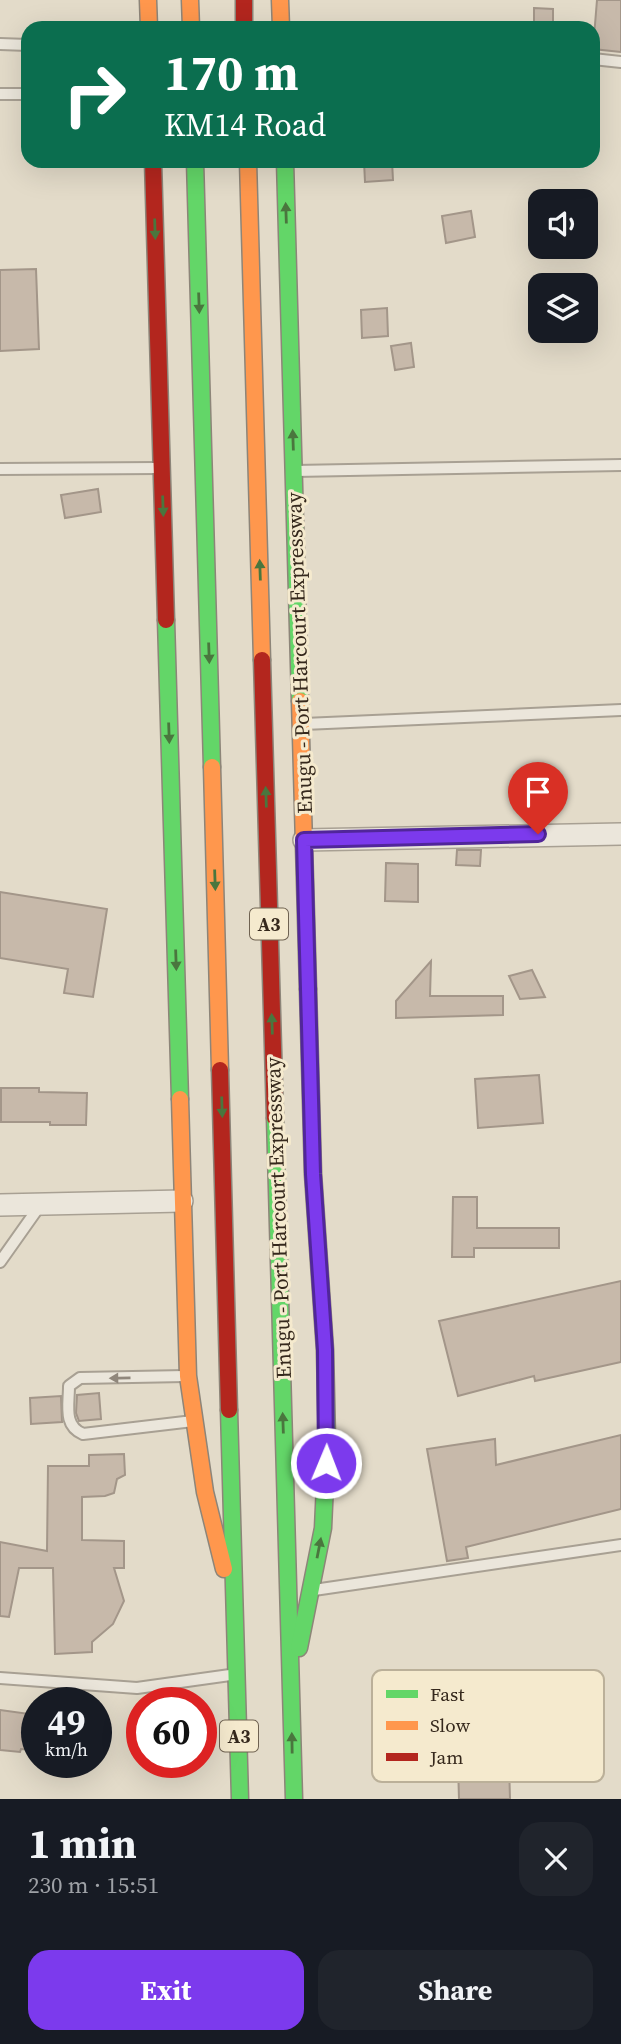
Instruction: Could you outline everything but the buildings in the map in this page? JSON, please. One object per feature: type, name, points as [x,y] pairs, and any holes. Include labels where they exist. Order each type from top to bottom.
[{"type":"main road","points":[[148,0],[149,21]]},
{"type":"main road","points":[[190,0],[191,21]]},
{"type":"main road","points":[[244,0],[244,21]]},
{"type":"main road","points":[[280,0],[281,21]]},
{"type":"main road","name":"A3","points":[[153,168],[188,1376],[205,1492],[224,1565],[238,1674]]},
{"type":"main road","name":"A3","points":[[195,168],[240,1799]]},
{"type":"main road","name":"Enugu - Port Harcourt Expressway","points":[[248,168],[294,1799]]},
{"type":"main road","name":"Enugu - Port Harcourt Expressway","points":[[285,168],[313,1174],[325,1350],[327,1441],[323,1528],[291,1687]]},
{"type":"street","points":[[304,840],[621,834]]},
{"type":"street","points":[[0,1205],[182,1201]]},
{"type":"lane","points":[[0,44],[21,45]]},
{"type":"lane","points":[[600,60],[621,62]]},
{"type":"lane","points":[[0,94],[21,94]]},
{"type":"lane","points":[[293,471],[621,465]]},
{"type":"lane","points":[[0,469],[162,468]]},
{"type":"lane","points":[[301,724],[621,710]]},
{"type":"lane","points":[[0,1262],[41,1203]]},
{"type":"lane","points":[[188,1376],[74,1380],[69,1386],[69,1424],[83,1434],[193,1421]]},
{"type":"lane","points":[[311,1590],[621,1545]]},
{"type":"lane","points":[[0,1678],[137,1688],[238,1674]]},
{"type":"traffic: fast","points":[[195,168],[212,767]]},
{"type":"traffic: fast","points":[[285,168],[300,701]]},
{"type":"traffic: fast","points":[[166,620],[180,1099]]},
{"type":"traffic: fast","points":[[299,1648],[323,1528],[327,1441],[325,1350],[313,1174],[308,989]]},
{"type":"traffic: fast","points":[[275,1118],[294,1799]]},
{"type":"traffic: fast","points":[[229,1410],[240,1799]]},
{"type":"traffic: slow","points":[[148,0],[149,21]]},
{"type":"traffic: slow","points":[[190,0],[191,21]]},
{"type":"traffic: slow","points":[[280,0],[281,21]]},
{"type":"traffic: slow","points":[[248,168],[262,660]]},
{"type":"traffic: slow","points":[[300,701],[308,989]]},
{"type":"traffic: slow","points":[[212,767],[220,1070]]},
{"type":"traffic: slow","points":[[180,1099],[188,1376],[205,1492],[224,1569]]},
{"type":"traffic: jam","points":[[244,0],[244,21]]},
{"type":"traffic: jam","points":[[153,168],[166,620]]},
{"type":"traffic: jam","points":[[262,660],[275,1118]]},
{"type":"traffic: jam","points":[[220,1070],[229,1410]]},
{"type":"route","points":[[326,1463],[325,1350],[313,1174],[304,840],[538,834]]}]
